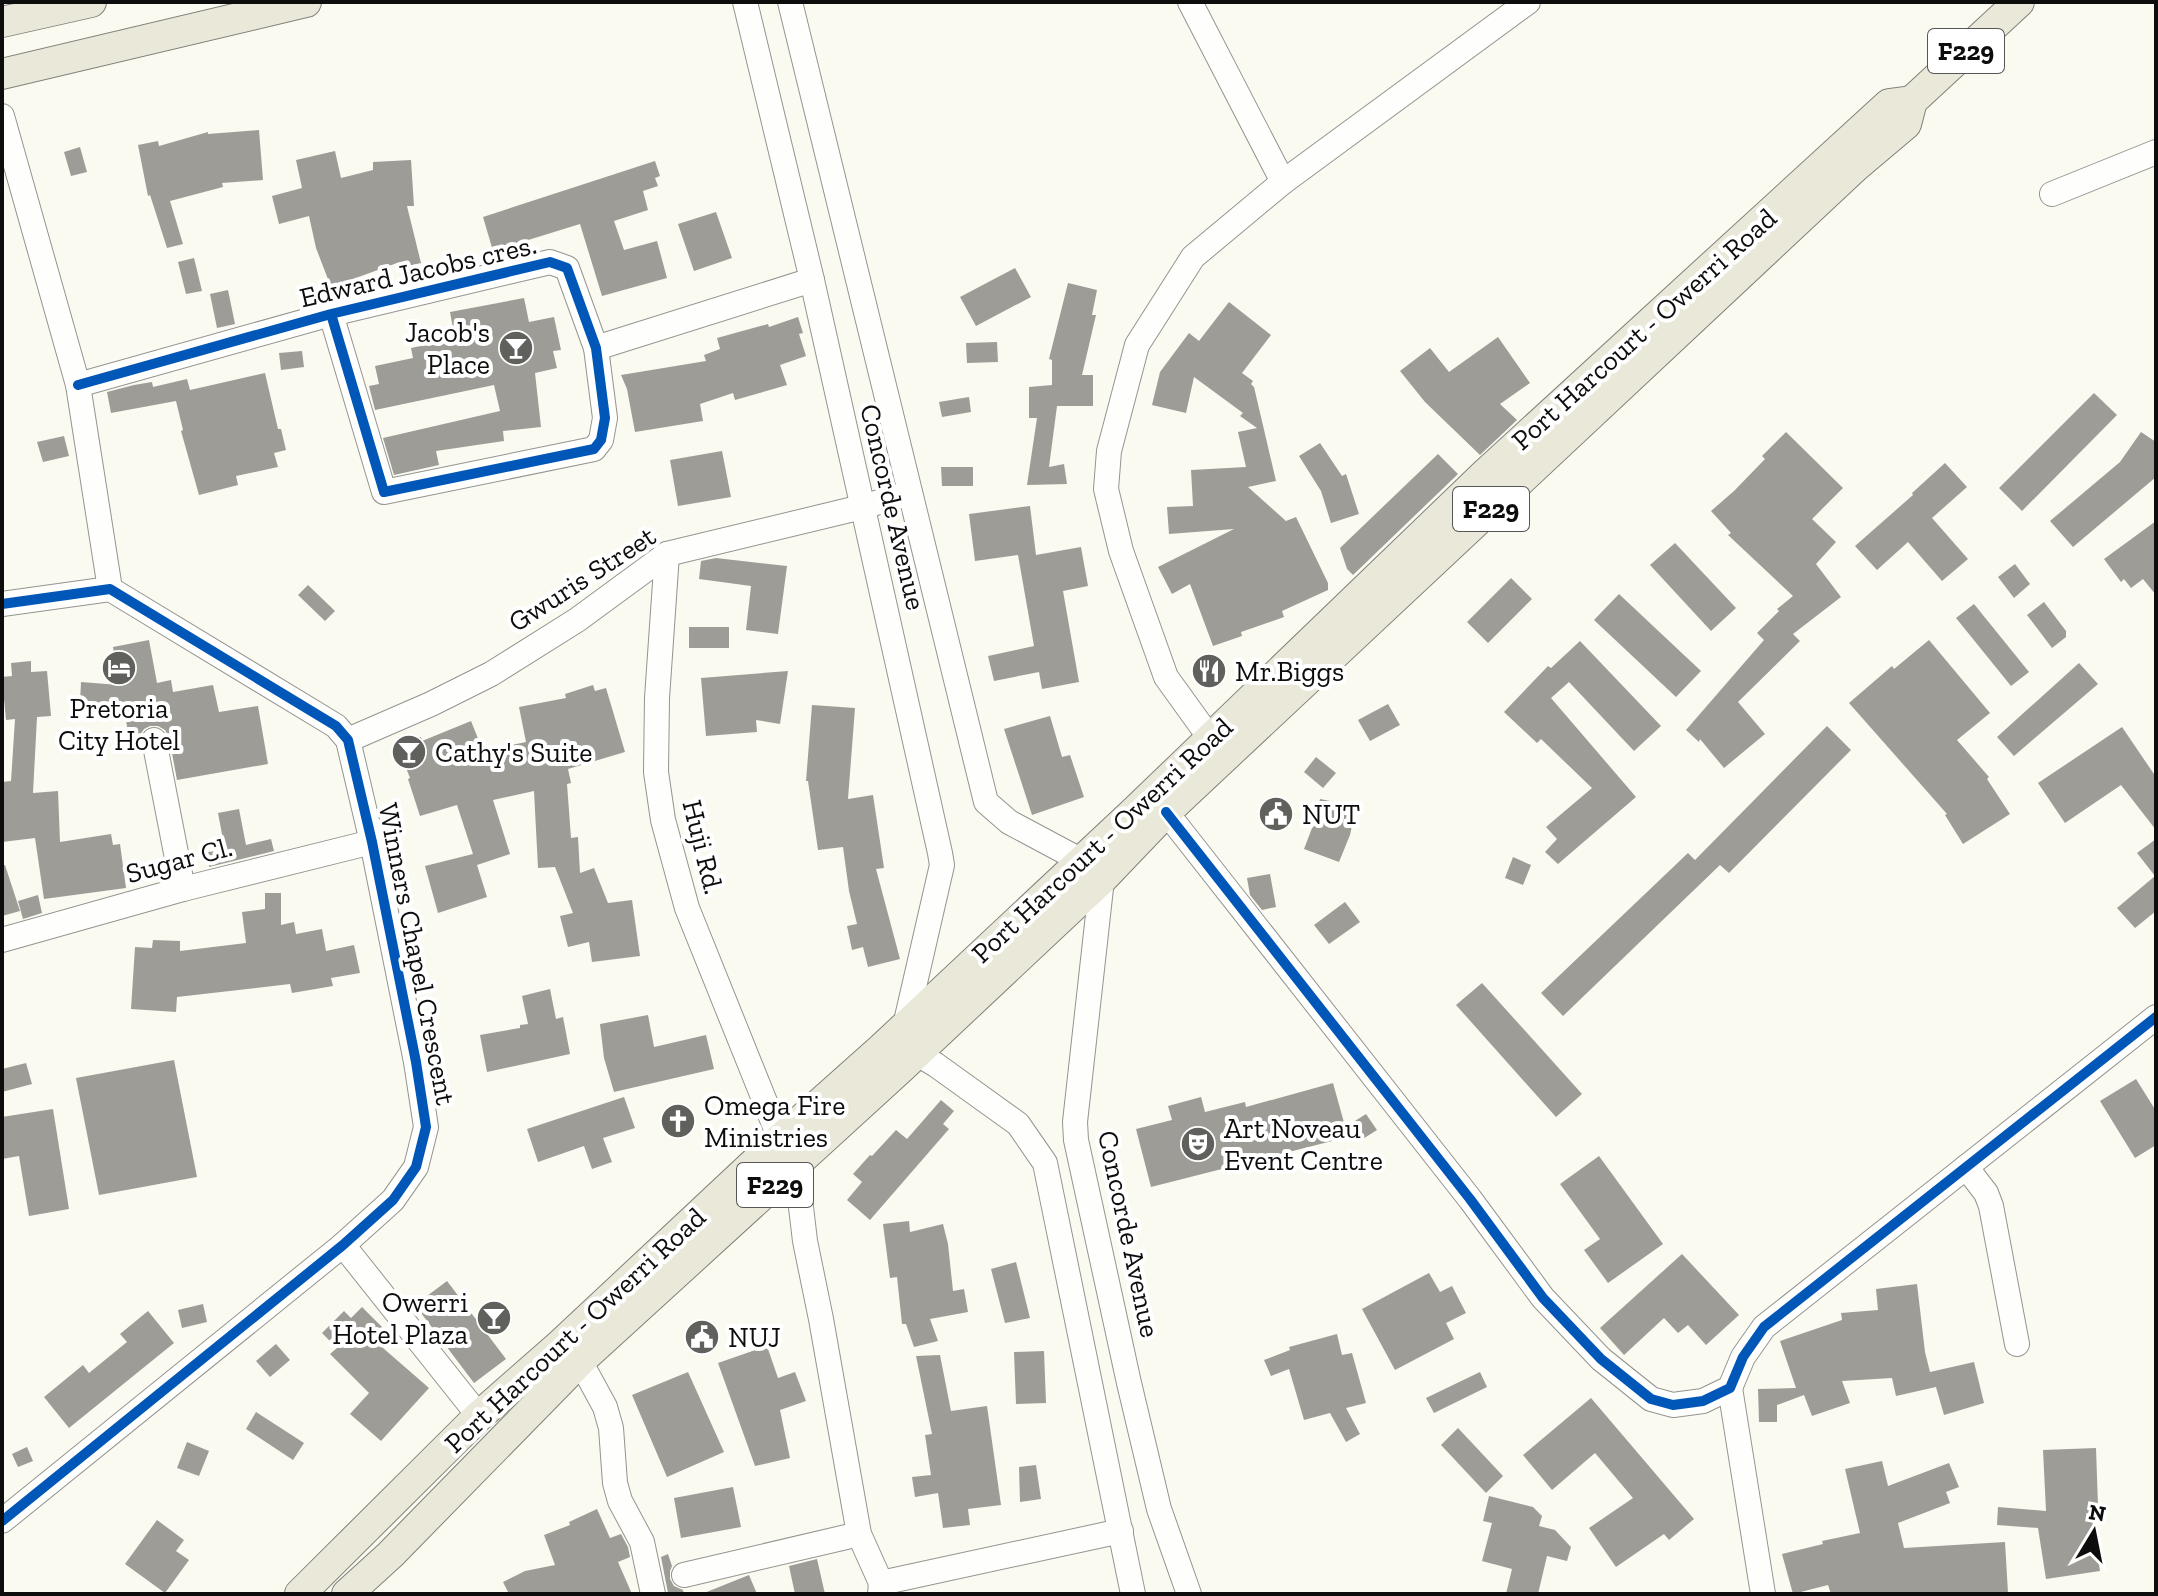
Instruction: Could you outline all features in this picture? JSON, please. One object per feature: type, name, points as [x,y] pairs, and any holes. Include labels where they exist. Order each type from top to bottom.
[{"type":"main road","points":[[2,22],[91,2]]},
{"type":"main road","points":[[2,74],[306,2]]},
{"type":"main road","name":"Port Harcourt - Owerri Road","points":[[347,1594],[390,1555],[580,1361],[796,1165],[910,1040],[1847,159],[1906,124],[1912,101],[2019,2]]},
{"type":"main road","name":"Port Harcourt - Owerri Road","points":[[1092,870],[1166,812],[1219,747]]},
{"type":"main road","name":"Port Harcourt - Owerri Road","points":[[300,1594],[479,1416],[561,1344],[780,1139],[910,1040]]},
{"type":"main road","points":[[780,1139],[796,1165]]},
{"type":"street","name":"Concorde Avenue","points":[[745,2],[812,280],[942,865],[910,1040]]},
{"type":"street","name":"Concorde Avenue","points":[[790,2],[986,802],[1009,822],[1092,870],[1076,1140],[1159,1509],[1189,1594]]},
{"type":"street","points":[[1190,2],[1283,182]]},
{"type":"street","points":[[1219,747],[1166,677],[1121,551],[1106,489],[1109,451],[1137,345],[1193,257],[1283,182],[1528,2]]},
{"type":"street","points":[[2,116],[78,385],[110,589]]},
{"type":"street","points":[[2052,194],[2156,152]]},
{"type":"street","name":"Edward Jacobs cres.","points":[[78,385],[331,314],[550,262],[567,268],[596,348],[605,418],[601,440],[594,449],[384,492],[331,314]]},
{"type":"street","points":[[596,348],[812,280]]},
{"type":"street","name":"Gwuris Street","points":[[348,740],[491,674],[577,620],[667,554],[910,493]]},
{"type":"street","name":"Huji Rd.","points":[[667,554],[657,698],[656,772],[663,820],[687,908],[780,1139]]},
{"type":"street","points":[[2,604],[110,589],[336,726],[348,740]]},
{"type":"street","points":[[154,740],[183,889]]},
{"type":"street","name":"Winners Chapel Crescent","points":[[2,1521],[343,1245],[393,1200],[416,1167],[426,1127],[416,1062],[372,842],[348,740]]},
{"type":"street","points":[[1166,812],[1460,1187],[1543,1298],[1601,1359],[1651,1399],[1673,1405],[1703,1401],[1730,1388]]},
{"type":"street","name":"Sugar Cl.","points":[[2,940],[183,889],[372,842]]},
{"type":"street","points":[[1763,1594],[1730,1388],[1743,1357],[1764,1327],[2156,1017]]},
{"type":"street","points":[[910,1040],[936,1065],[1018,1124],[1045,1163],[1133,1594]]},
{"type":"street","points":[[796,1165],[805,1241],[859,1534],[881,1588],[1121,1531]]},
{"type":"street","points":[[1966,1167],[1986,1193],[1991,1206],[2017,1344]]},
{"type":"street","points":[[343,1245],[479,1416]]},
{"type":"street","points":[[580,1361],[605,1407],[611,1428],[615,1483],[620,1501],[642,1542],[653,1594]]},
{"type":"street","points":[[684,1575],[859,1534]]},
{"type":"building","points":[[259,130],[263,180],[222,183],[223,187],[170,201],[183,244],[167,248],[148,196],[138,145],[158,141],[159,146],[208,132]]},
{"type":"building","points":[[80,147],[87,172],[71,176],[64,152]]},
{"type":"building","points":[[335,151],[341,178],[373,170],[373,162],[411,160],[414,206],[407,206],[421,263],[399,268],[397,263],[331,287],[316,248],[309,216],[279,224],[272,196],[302,188],[296,160]]},
{"type":"building","points":[[655,161],[660,176],[655,178],[658,186],[643,191],[648,210],[614,221],[624,250],[657,241],[667,278],[602,296],[580,224],[493,251],[483,217]]},
{"type":"building","points":[[716,212],[732,258],[694,271],[678,224]]},
{"type":"building","points":[[194,258],[202,291],[186,294],[178,262]]},
{"type":"building","points":[[1015,268],[1031,297],[976,326],[960,297]]},
{"type":"building","points":[[1068,283],[1097,290],[1092,315],[1096,315],[1082,375],[1093,375],[1093,406],[1057,406],[1049,467],[1064,464],[1067,484],[1027,485],[1037,418],[1029,418],[1029,387],[1052,385],[1052,360],[1049,359]]},
{"type":"building","points":[[228,290],[235,324],[217,328],[210,294]]},
{"type":"building","points":[[524,298],[529,322],[554,317],[561,350],[553,351],[557,368],[535,373],[541,427],[503,431],[504,441],[436,451],[439,465],[394,475],[383,438],[500,411],[494,385],[375,410],[369,386],[379,384],[375,366],[413,358],[411,348],[455,339],[450,312]]},
{"type":"building","points":[[1229,302],[1271,335],[1242,373],[1253,381],[1251,384],[1276,481],[1248,487],[1286,521],[1296,517],[1328,583],[1328,590],[1282,611],[1284,617],[1213,646],[1190,584],[1172,594],[1158,567],[1234,529],[1169,534],[1167,507],[1193,506],[1191,470],[1246,467],[1238,432],[1257,428],[1240,416],[1243,413],[1194,377],[1186,413],[1152,405],[1160,372],[1189,333],[1199,341]]},
{"type":"building","points":[[798,317],[803,333],[799,334],[806,356],[780,365],[787,385],[735,400],[733,393],[700,404],[703,421],[635,432],[627,389],[621,375],[706,361],[704,355],[720,349],[717,338],[768,324],[769,327]]},
{"type":"building","points":[[1498,337],[1530,383],[1500,404],[1517,420],[1480,455],[1425,402],[1400,371],[1430,348],[1449,372]]},
{"type":"building","points":[[997,342],[998,362],[967,363],[966,343]]},
{"type":"building","points":[[302,351],[304,367],[281,370],[279,353]]},
{"type":"building","points":[[265,373],[286,450],[274,453],[278,467],[236,476],[238,485],[199,495],[176,401],[111,413],[107,392],[152,382],[153,387],[187,379],[190,390]]},
{"type":"building","points":[[2094,393],[2117,415],[2022,511],[1999,488]]},
{"type":"building","points":[[969,397],[971,412],[942,417],[939,402]]},
{"type":"building","points":[[1786,432],[1843,488],[1812,519],[1836,542],[1816,564],[1841,597],[1793,634],[1800,641],[1738,702],[1765,734],[1724,768],[1700,739],[1699,742],[1686,730],[1764,640],[1757,633],[1779,611],[1777,609],[1793,596],[1728,535],[1731,533],[1711,511],[1765,459],[1762,456]]},
{"type":"building","points":[[2141,432],[2156,442],[2156,477],[2073,547],[2050,521],[2120,462]]},
{"type":"building","points":[[64,436],[69,456],[43,462],[37,442]]},
{"type":"building","points":[[1320,443],[1342,476],[1346,474],[1359,514],[1331,523],[1321,491],[1299,456]]},
{"type":"building","points":[[722,451],[731,497],[678,506],[670,460]]},
{"type":"building","points":[[1438,454],[1458,474],[1353,575],[1347,569],[1340,548]]},
{"type":"building","points":[[1945,463],[1967,487],[1932,518],[1968,559],[1942,581],[1908,542],[1877,570],[1855,546]]},
{"type":"building","points":[[941,467],[973,467],[973,486],[942,486]]},
{"type":"building","points":[[1030,506],[1036,555],[1081,547],[1088,586],[1063,591],[1079,682],[1042,689],[1039,672],[994,681],[988,656],[1034,646],[1018,555],[975,561],[969,514]]},
{"type":"building","points":[[2156,521],[2156,595],[2143,579],[2131,588],[2124,579],[2121,582],[2104,559]]},
{"type":"building","points":[[1675,543],[1736,608],[1711,631],[1650,565]]},
{"type":"building","points":[[716,558],[787,566],[778,634],[746,630],[751,586],[699,579],[701,561]]},
{"type":"building","points":[[2015,564],[2030,584],[2014,598],[1998,577]]},
{"type":"building","points":[[1511,578],[1532,599],[1488,643],[1467,622]]},
{"type":"building","points":[[308,585],[335,611],[325,621],[298,595]]},
{"type":"building","points":[[1619,594],[1701,671],[1676,697],[1594,620]]},
{"type":"building","points":[[2044,602],[2066,631],[2066,637],[2052,648],[2027,615]]},
{"type":"building","points":[[1974,604],[2029,672],[2011,686],[1956,618]]},
{"type":"building","points":[[689,627],[729,627],[729,648],[689,648]]},
{"type":"building","points":[[149,640],[157,683],[171,680],[173,692],[213,685],[219,712],[258,706],[268,764],[177,780],[165,730],[150,726],[140,735],[129,737],[123,704],[80,702],[81,682],[119,685],[113,647]]},
{"type":"building","points":[[1929,640],[1990,713],[1957,740],[1989,777],[1987,779],[2010,814],[1963,844],[1947,814],[1849,703],[1892,666],[1894,669]]},
{"type":"building","points":[[1580,641],[1661,726],[1634,751],[1569,682],[1551,698],[1636,797],[1558,864],[1545,852],[1557,839],[1546,827],[1592,788],[1541,739],[1537,743],[1504,712],[1548,666],[1551,668]]},
{"type":"building","points":[[31,661],[31,672],[47,671],[51,716],[37,717],[33,793],[58,791],[60,842],[111,834],[113,845],[120,844],[126,888],[44,899],[35,838],[2,842],[2,782],[11,781],[15,719],[6,720],[2,677],[12,676],[11,663]]},
{"type":"building","points":[[2079,663],[2098,684],[2014,756],[1997,737]]},
{"type":"building","points":[[788,671],[780,724],[756,720],[757,732],[706,736],[701,678]]},
{"type":"building","points":[[593,685],[595,691],[606,688],[625,752],[568,769],[571,838],[578,837],[580,873],[594,868],[608,903],[632,900],[640,956],[592,962],[589,942],[568,947],[560,916],[573,913],[555,867],[538,868],[534,791],[493,800],[510,854],[477,865],[487,897],[438,913],[425,866],[473,854],[457,805],[420,816],[398,747],[421,737],[422,741],[471,721],[483,751],[526,742],[519,707],[566,698],[565,694]]},
{"type":"building","points":[[1388,704],[1400,725],[1370,741],[1358,720]]},
{"type":"building","points":[[812,705],[855,708],[848,799],[873,795],[884,868],[876,869],[900,959],[868,967],[863,947],[852,950],[847,926],[857,924],[843,847],[818,850],[806,781]]},
{"type":"building","points":[[1050,716],[1062,757],[1070,755],[1084,797],[1032,815],[1004,729]]},
{"type":"building","points":[[1827,726],[1851,750],[1729,873],[1720,865],[1563,1016],[1541,993],[1688,853],[1695,860]]},
{"type":"building","points":[[2122,727],[2156,777],[2156,830],[2121,785],[2065,823],[2038,783]]},
{"type":"building","points":[[1316,757],[1336,773],[1323,788],[1304,772]]},
{"type":"building","points":[[1320,799],[1356,806],[1350,835],[1339,862],[1304,849]]},
{"type":"building","points":[[239,809],[246,845],[271,839],[274,851],[209,867],[208,852],[225,850],[218,813]]},
{"type":"building","points":[[2156,839],[2156,911],[2135,928],[2117,908],[2155,876],[2137,853]]},
{"type":"building","points":[[1513,857],[1531,865],[1523,885],[1505,878]]},
{"type":"building","points":[[5,865],[20,911],[2,916],[2,866]]},
{"type":"building","points":[[1270,874],[1276,907],[1262,910],[1250,895],[1247,878]]},
{"type":"building","points":[[265,893],[281,893],[281,925],[294,922],[296,934],[322,929],[326,951],[354,945],[360,973],[331,978],[333,986],[292,993],[290,984],[177,997],[176,1012],[131,1009],[135,947],[152,948],[153,940],[180,941],[180,951],[246,943],[242,912],[265,909]]},
{"type":"building","points":[[38,895],[42,913],[23,919],[18,901]]},
{"type":"building","points":[[1345,902],[1360,922],[1329,944],[1314,925]]},
{"type":"building","points":[[1482,983],[1582,1094],[1556,1117],[1456,1005]]},
{"type":"building","points":[[550,989],[556,1019],[563,1017],[570,1054],[487,1072],[480,1035],[528,1024],[522,996]]},
{"type":"building","points":[[648,1015],[654,1047],[706,1035],[714,1069],[614,1092],[604,1058],[600,1024]]},
{"type":"building","points":[[174,1060],[197,1177],[99,1195],[76,1078]]},
{"type":"building","points":[[26,1063],[32,1084],[2,1092],[2,1069]]},
{"type":"building","points":[[2136,1079],[2156,1111],[2156,1145],[2135,1158],[2100,1101]]},
{"type":"building","points":[[1333,1083],[1348,1137],[1151,1187],[1136,1129],[1172,1120],[1168,1106],[1201,1097],[1205,1112],[1245,1102],[1246,1107]]},
{"type":"building","points":[[624,1097],[635,1128],[603,1138],[612,1162],[592,1169],[584,1146],[538,1162],[527,1129]]},
{"type":"building","points":[[941,1100],[954,1111],[943,1124],[949,1129],[870,1220],[847,1200],[862,1182],[853,1174],[896,1130],[907,1139]]},
{"type":"building","points":[[53,1109],[69,1209],[29,1216],[19,1156],[2,1159],[2,1117]]},
{"type":"building","points":[[1366,1114],[1377,1130],[1358,1142],[1347,1126]]},
{"type":"building","points":[[1599,1156],[1663,1244],[1608,1283],[1584,1250],[1600,1239],[1560,1184]]},
{"type":"building","points":[[909,1221],[910,1232],[943,1224],[953,1291],[964,1289],[968,1312],[930,1319],[938,1341],[914,1347],[906,1324],[902,1324],[897,1277],[890,1278],[883,1224]]},
{"type":"building","points":[[1682,1254],[1739,1315],[1706,1345],[1688,1325],[1678,1333],[1664,1318],[1624,1355],[1600,1328]]},
{"type":"building","points":[[1016,1262],[1030,1318],[1005,1323],[991,1269]]},
{"type":"building","points":[[1429,1273],[1440,1292],[1452,1286],[1466,1313],[1446,1323],[1454,1339],[1395,1370],[1362,1309]]},
{"type":"building","points":[[447,1281],[506,1359],[474,1383],[415,1305]]},
{"type":"building","points":[[1917,1284],[1930,1372],[1974,1362],[1984,1403],[1944,1415],[1936,1387],[1896,1396],[1892,1378],[1842,1381],[1850,1403],[1812,1416],[1804,1395],[1777,1405],[1777,1422],[1759,1422],[1758,1389],[1796,1388],[1780,1341],[1842,1320],[1841,1313],[1878,1310],[1876,1289]]},
{"type":"building","points":[[203,1304],[207,1322],[182,1328],[178,1310]]},
{"type":"building","points":[[362,1307],[393,1338],[383,1348],[429,1388],[381,1441],[350,1414],[369,1393],[330,1354],[337,1348],[322,1333],[344,1311],[351,1318]]},
{"type":"building","points":[[148,1311],[174,1343],[69,1428],[44,1397],[83,1365],[89,1373],[127,1342],[120,1334]]},
{"type":"building","points":[[1337,1334],[1342,1355],[1352,1353],[1366,1403],[1346,1408],[1360,1434],[1346,1442],[1330,1413],[1304,1420],[1289,1369],[1271,1376],[1264,1360],[1290,1350],[1289,1347]]},
{"type":"building","points":[[276,1344],[290,1360],[270,1377],[256,1361]]},
{"type":"building","points":[[767,1346],[778,1378],[795,1372],[806,1401],[780,1410],[790,1458],[755,1466],[718,1363]]},
{"type":"building","points":[[1044,1351],[1046,1403],[1016,1404],[1014,1352]]},
{"type":"building","points":[[940,1355],[951,1411],[987,1406],[1001,1505],[968,1509],[970,1525],[943,1528],[938,1493],[915,1497],[912,1477],[931,1475],[925,1435],[932,1434],[916,1356]]},
{"type":"building","points":[[688,1372],[724,1452],[667,1477],[632,1395]]},
{"type":"building","points":[[1480,1372],[1487,1387],[1434,1413],[1426,1398]]},
{"type":"building","points":[[1591,1398],[1694,1519],[1669,1540],[1664,1534],[1616,1567],[1589,1528],[1633,1498],[1595,1453],[1552,1490],[1523,1455]]},
{"type":"building","points":[[256,1412],[304,1443],[293,1460],[246,1429]]},
{"type":"building","points":[[1458,1428],[1503,1476],[1486,1493],[1441,1445]]},
{"type":"building","points":[[187,1442],[209,1451],[199,1476],[177,1468]]},
{"type":"building","points":[[27,1447],[33,1461],[18,1467],[12,1454]]},
{"type":"building","points":[[2096,1448],[2098,1506],[2090,1506],[2100,1571],[2046,1579],[2038,1528],[1997,1525],[1998,1507],[2046,1511],[2043,1450]]},
{"type":"building","points":[[1882,1461],[1888,1486],[1949,1463],[1959,1487],[1946,1492],[1950,1503],[1898,1523],[1904,1548],[2005,1542],[2008,1593],[1831,1594],[1828,1585],[1793,1594],[1782,1554],[1860,1533],[1845,1469]]},
{"type":"building","points":[[1036,1465],[1041,1499],[1020,1502],[1019,1467]]},
{"type":"building","points":[[733,1487],[741,1527],[681,1538],[674,1498]]},
{"type":"building","points":[[1489,1496],[1533,1507],[1542,1516],[1539,1526],[1555,1530],[1571,1547],[1567,1561],[1547,1556],[1538,1594],[1506,1594],[1512,1569],[1482,1561],[1492,1523],[1483,1521]]},
{"type":"building","points":[[597,1509],[610,1538],[621,1534],[628,1547],[630,1557],[618,1562],[632,1594],[509,1594],[503,1582],[525,1571],[555,1565],[544,1535],[570,1525],[569,1522]]},
{"type":"building","points":[[157,1520],[184,1540],[176,1551],[189,1560],[165,1593],[125,1564]]},
{"type":"building","points":[[668,1554],[672,1566],[670,1579],[684,1594],[668,1593],[661,1557]]},
{"type":"building","points":[[817,1559],[825,1594],[795,1594],[789,1566]]},
{"type":"building","points":[[749,1575],[757,1594],[704,1594],[704,1593]]},
{"type":"cycle path","points":[[78,385],[331,314],[550,262],[567,268],[596,348],[605,418],[601,440],[594,449],[384,492],[331,314]]},
{"type":"cycle path","points":[[2,604],[110,589],[336,726],[348,740],[372,842],[426,1127],[416,1167],[393,1200],[343,1245],[2,1521]]},
{"type":"cycle path","points":[[1166,812],[1470,1199],[1543,1298],[1601,1359],[1651,1399],[1673,1405],[1703,1401],[1730,1388],[1743,1357],[1764,1327],[2156,1017]]},
{"type":"place","name":"Jacob's Place","points":[[516,348]]},
{"type":"place","name":"Pretoria City Hotel","points":[[119,668]]},
{"type":"place","name":"Mr.Biggs","points":[[1209,671]]},
{"type":"place","name":"Cathy's Suite","points":[[409,752]]},
{"type":"place","name":"NUT","points":[[1276,814]]},
{"type":"place","name":"Omega Fire Ministries","points":[[678,1121]]},
{"type":"place","name":"Art Noveau Event Centre","points":[[1198,1144]]},
{"type":"place","name":"Owerri Hotel Plaza","points":[[494,1318]]},
{"type":"place","name":"NUJ","points":[[702,1337]]}]
